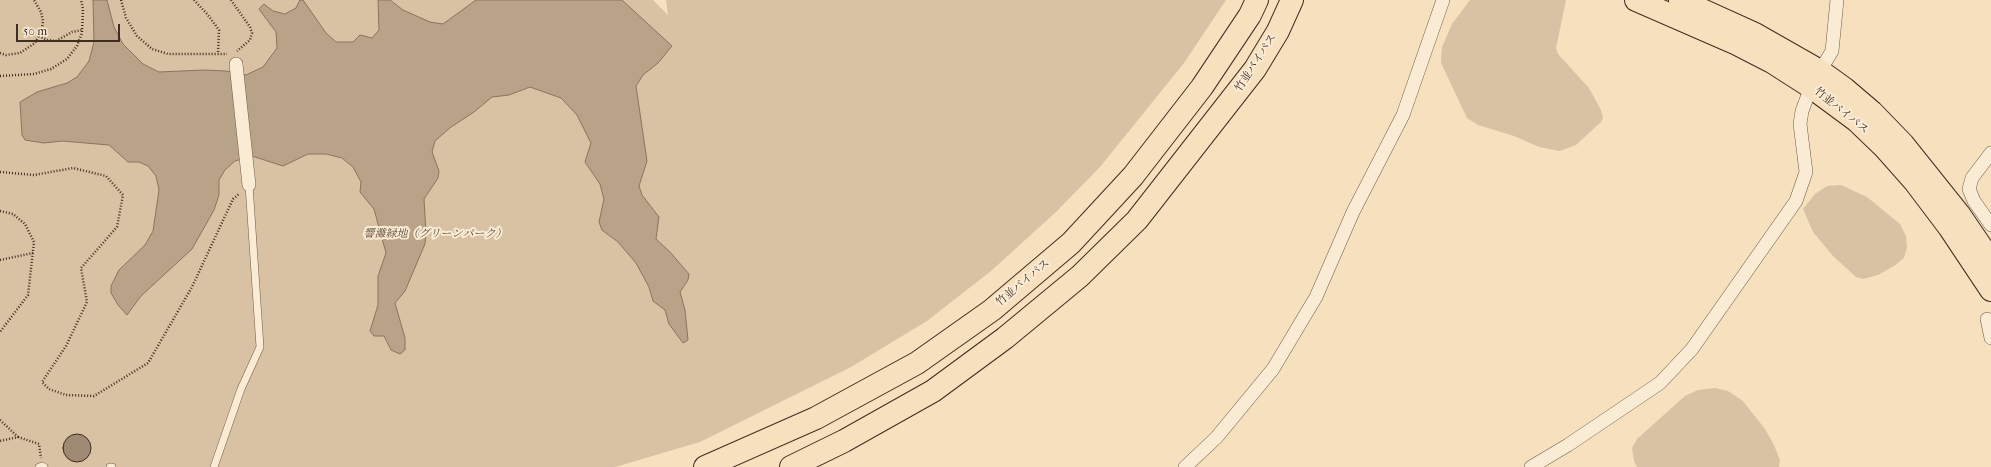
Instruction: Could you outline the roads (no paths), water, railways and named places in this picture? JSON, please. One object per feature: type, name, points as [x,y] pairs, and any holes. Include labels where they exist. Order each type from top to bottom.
[{"type":"highway","name":"竹並バイパス","points":[[705,467],[816,418],[917,363],[992,310],[1071,243],[1133,176],[1198,93],[1250,15],[1257,0]]},
{"type":"highway","name":"竹並バイパス","points":[[791,467],[844,441],[933,391],[1005,338],[1080,276],[1137,220],[1255,69],[1278,32],[1292,0]]},
{"type":"highway","name":"竹並バイパス","points":[[1636,0],[1737,44],[1772,62],[1816,79],[1856,121],[1884,147],[1915,182],[1949,227],[1991,290]]},
{"type":"highway","name":"竹並バイパス","points":[[1680,0],[1755,34],[1816,79],[1872,112],[1904,144],[1930,175],[1986,232],[1991,262]]},
{"type":"street","points":[[1185,467],[1216,438],[1273,369],[1316,297],[1353,212],[1403,115],[1443,0]]},
{"type":"street","points":[[1531,467],[1568,445],[1660,383],[1692,349],[1796,201],[1806,172],[1800,124],[1802,111],[1816,79],[1832,51],[1837,0]]},
{"type":"street","points":[[236,64],[249,186]]},
{"type":"street","points":[[1986,232],[1969,189],[1972,178],[1991,154]]},
{"type":"street","points":[[1987,319],[1991,338]]},
{"type":"lane","points":[[214,467],[242,389],[260,347],[249,186]]},
{"type":"park label","name":"響灘緑地（グリーンパーク）","points":[[435,234]]}]
